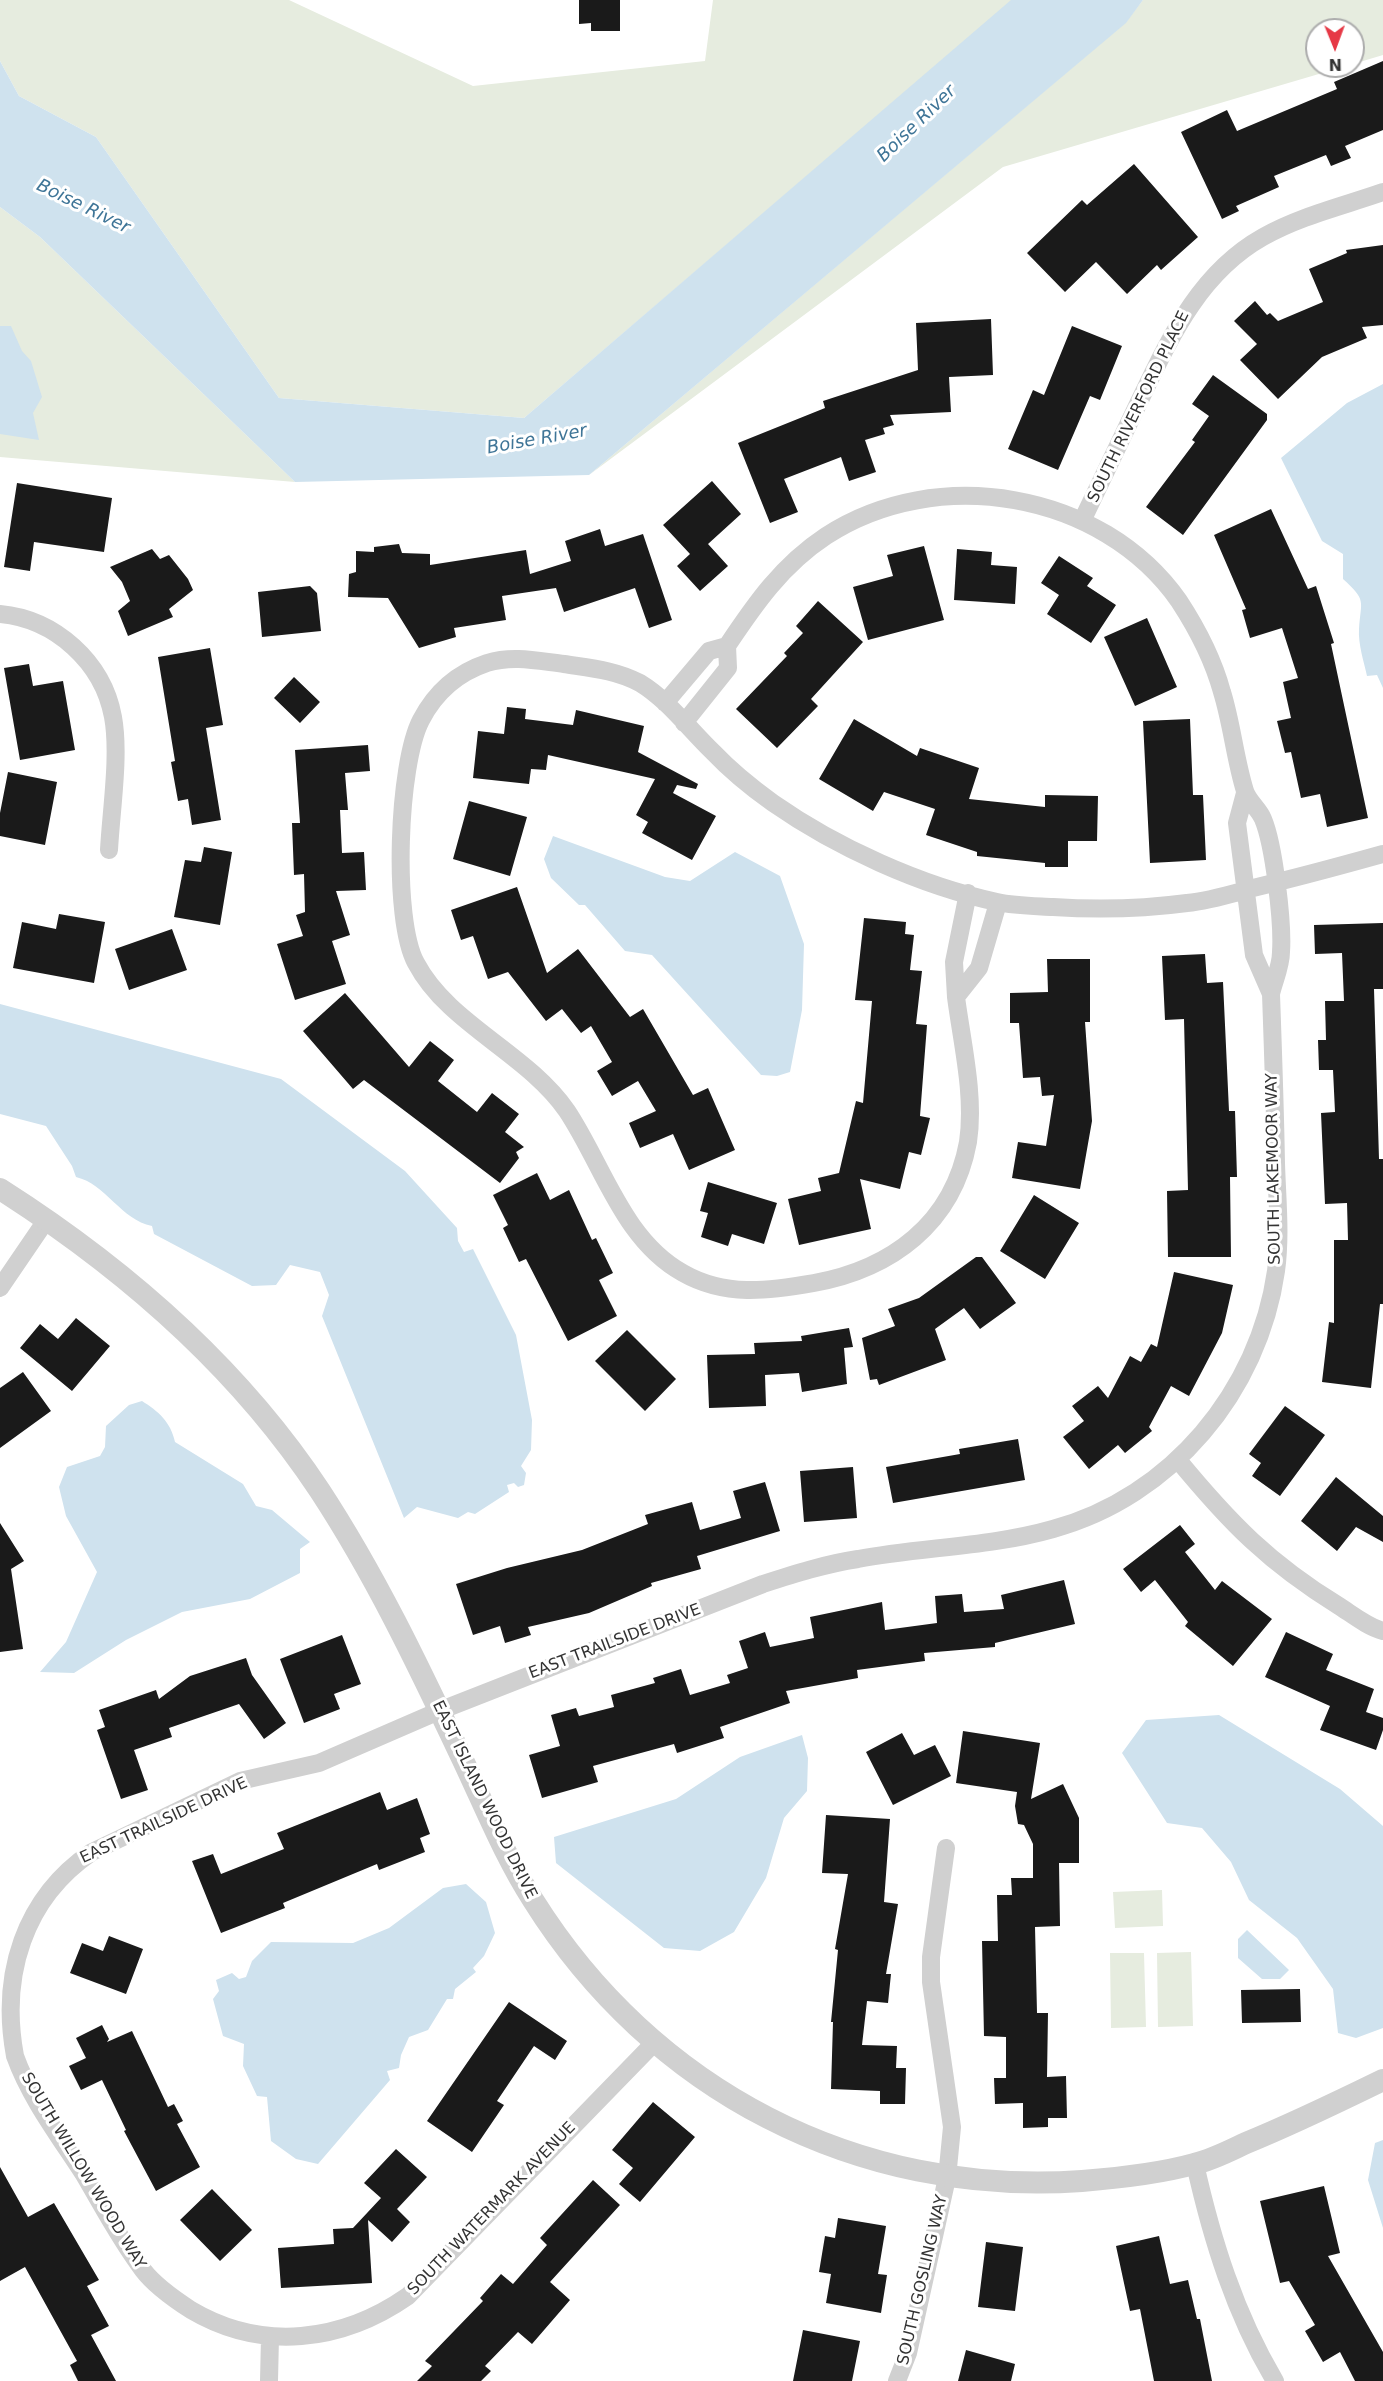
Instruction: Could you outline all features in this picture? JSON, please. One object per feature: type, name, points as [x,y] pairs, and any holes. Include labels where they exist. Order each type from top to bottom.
[{"type":"street","name":"SOUTH RIVERFORD PLACE","points":[[1082,521],[1172,334],[1191,303],[1213,277],[1263,237],[1303,219],[1383,192]]},
{"type":"street","name":"SOUTH LAKEMOOR WAY","points":[[684,723],[728,668],[727,646],[763,593],[797,557],[826,536],[892,506],[925,499],[966,495],[1006,498],[1043,506],[1082,521],[1122,545],[1150,568],[1177,599],[1200,634],[1223,694],[1245,793],[1263,818],[1276,882],[1281,953],[1271,994],[1278,1249],[1269,1305],[1261,1334],[1243,1373]]},
{"type":"street","points":[[0,614],[44,625],[74,646],[100,679],[113,717],[114,734],[109,850]]},
{"type":"street","name":"SOUTH LAKEMOOR WAY","points":[[665,703],[709,651],[727,646]]},
{"type":"street","points":[[968,893],[954,962],[968,1094],[968,1141],[956,1183],[935,1218],[904,1249],[882,1263],[843,1278],[778,1290],[746,1292],[715,1287],[685,1274],[662,1259],[634,1228],[580,1132],[543,1082],[438,995],[414,960],[404,925],[402,846],[410,755],[417,727],[431,703],[450,682],[472,669],[495,661],[520,658],[613,671],[641,684],[665,703],[746,782],[811,828],[891,868],[968,893],[998,903],[1127,910],[1194,903],[1383,854]]},
{"type":"street","name":"SOUTH LAKEMOOR WAY","points":[[1245,793],[1237,823],[1254,954],[1271,994]]},
{"type":"street","points":[[956,997],[979,968],[998,903]]},
{"type":"street","name":"EAST ISLAND WOOD DRIVE","points":[[0,1189],[47,1219],[116,1271],[172,1319],[224,1371],[272,1427],[316,1486],[356,1548],[392,1613],[530,1895],[586,1974],[654,2043],[714,2087],[799,2134],[854,2154],[947,2178],[1049,2183],[1111,2178],[1195,2164],[1289,2125],[1383,2080]]},
{"type":"street","points":[[0,1288],[47,1219]]},
{"type":"street","name":"EAST TRAILSIDE DRIVE","points":[[10,1964],[24,1923],[42,1895],[69,1867],[92,1852],[240,1781],[319,1763],[440,1711],[763,1584],[809,1569],[857,1559],[1031,1535],[1078,1521],[1122,1500],[1178,1460],[1214,1420],[1243,1373]]},
{"type":"street","points":[[1178,1460],[1224,1515],[1259,1550],[1297,1580],[1383,1631]]},
{"type":"street","name":"SOUTH GOSLING WAY","points":[[897,2381],[908,2353],[947,2178],[952,2127],[931,1982],[946,1848]]},
{"type":"street","name":"SOUTH WILLOW WOOD WAY","points":[[10,1964],[6,2008],[16,2057],[31,2090],[143,2271],[174,2300],[207,2319],[247,2333],[270,2337]]},
{"type":"street","name":"SOUTH WATERMARK AVENUE","points":[[270,2337],[295,2338],[343,2330],[367,2322],[408,2296],[654,2043]]},
{"type":"street","points":[[1195,2164],[1216,2250],[1256,2350],[1275,2381]]},
{"type":"street","points":[[269,2381],[270,2337]]},
{"type":"shaded area","points":[[0,0],[289,0],[473,86],[705,61],[713,0],[1013,0],[524,418],[279,398],[96,137],[19,96],[0,61]]},
{"type":"shaded area","points":[[1143,0],[1383,0],[1383,55],[1365,60],[1365,18],[1305,18],[1305,78],[1003,167],[589,475],[1125,23]]},
{"type":"shaded area","points":[[0,207],[40,237],[295,482],[0,457]]},
{"type":"shaded area","points":[[1162,1890],[1163,1926],[1115,1928],[1113,1892]]},
{"type":"shaded area","points":[[1191,1952],[1193,2026],[1158,2027],[1157,1953]]},
{"type":"shaded area","points":[[1110,1953],[1144,1953],[1146,2027],[1111,2028]]},
{"type":"water","name":"Boise River","points":[[1011,0],[1143,0],[1126,23],[589,475],[295,482],[40,237],[0,207],[0,61],[19,96],[96,137],[279,398],[524,418]]},
{"type":"water","points":[[0,326],[11,326],[22,351],[31,361],[42,397],[33,413],[39,440],[0,434]]},
{"type":"water","points":[[1383,384],[1383,688],[1377,675],[1367,676],[1359,641],[1361,601],[1356,592],[1343,579],[1343,554],[1322,541],[1281,458],[1347,403]]},
{"type":"water","points":[[553,836],[665,877],[690,881],[735,852],[780,876],[804,944],[802,1010],[790,1072],[777,1076],[761,1075],[652,955],[625,951],[585,905],[579,905],[551,878],[544,859]]},
{"type":"water","points":[[0,1004],[281,1079],[405,1171],[457,1228],[458,1241],[464,1252],[473,1249],[516,1335],[532,1420],[531,1450],[521,1466],[526,1473],[524,1485],[518,1487],[514,1483],[507,1485],[509,1492],[475,1514],[468,1512],[458,1518],[417,1507],[404,1518],[322,1316],[329,1295],[320,1272],[290,1265],[276,1285],[252,1286],[154,1234],[152,1226],[131,1217],[96,1187],[76,1177],[72,1166],[46,1126],[0,1114]]},
{"type":"water","points":[[142,1401],[163,1418],[175,1442],[243,1484],[256,1506],[272,1510],[310,1542],[300,1549],[300,1573],[250,1599],[182,1612],[126,1640],[74,1673],[40,1672],[66,1642],[97,1572],[66,1516],[59,1487],[67,1467],[100,1456],[105,1447],[106,1426],[129,1405]]},
{"type":"water","points":[[1219,1715],[1340,1789],[1383,1826],[1383,2028],[1356,2038],[1338,2033],[1333,1989],[1297,1938],[1249,1900],[1231,1862],[1202,1828],[1167,1823],[1122,1753],[1146,1720]]},
{"type":"water","points":[[802,1735],[808,1758],[807,1791],[784,1818],[766,1878],[734,1932],[700,1951],[664,1948],[556,1863],[554,1837],[676,1799],[740,1757]]},
{"type":"water","points":[[466,1884],[486,1902],[495,1933],[484,1956],[473,1968],[476,1972],[455,1989],[453,1999],[447,1999],[428,2030],[409,2037],[401,2055],[399,2068],[387,2071],[390,2080],[318,2164],[296,2159],[271,2141],[267,2097],[257,2096],[243,2066],[244,2044],[223,2036],[213,1999],[219,1991],[216,1980],[232,1973],[239,1979],[246,1977],[252,1961],[271,1942],[353,1943],[389,1928],[443,1888]]},
{"type":"water","points":[[1247,1930],[1289,1970],[1280,1979],[1262,1979],[1238,1958],[1238,1939]]},
{"type":"water","points":[[1383,2140],[1383,2228],[1368,2180],[1375,2143]]},
{"type":"building","points":[[579,0],[620,0],[620,31],[591,31],[591,23],[579,24]]},
{"type":"building","points":[[1383,61],[1383,130],[1345,146],[1351,158],[1331,166],[1326,155],[1274,176],[1279,187],[1236,206],[1239,211],[1222,219],[1181,132],[1227,110],[1237,131],[1337,89],[1334,82],[1343,78],[1365,78],[1365,69]]},
{"type":"building","points":[[1134,164],[1198,237],[1161,270],[1157,265],[1127,294],[1096,262],[1065,292],[1027,253],[1082,200],[1087,205]]},
{"type":"building","points":[[1383,245],[1383,325],[1362,327],[1367,338],[1322,357],[1278,399],[1240,360],[1257,344],[1234,321],[1255,301],[1267,315],[1270,313],[1278,321],[1323,302],[1309,269],[1347,253],[1346,250]]},
{"type":"building","points":[[991,319],[993,375],[949,377],[951,412],[890,415],[894,425],[883,428],[885,434],[865,440],[876,472],[849,481],[841,457],[784,479],[798,512],[770,523],[738,443],[825,408],[823,401],[918,370],[916,323]]},
{"type":"building","points":[[1072,326],[1122,346],[1100,400],[1090,396],[1058,470],[1008,449],[1033,390],[1044,395]]},
{"type":"building","points":[[1213,375],[1267,414],[1267,420],[1183,535],[1146,507],[1195,442],[1192,440],[1209,416],[1192,404]]},
{"type":"building","points":[[712,481],[741,514],[708,544],[728,566],[700,591],[677,566],[690,554],[663,525]]},
{"type":"building","points":[[17,483],[112,498],[104,552],[34,542],[30,571],[4,567]]},
{"type":"building","points":[[1271,509],[1308,589],[1316,586],[1334,643],[1331,644],[1368,818],[1327,827],[1320,794],[1301,798],[1291,752],[1285,753],[1277,721],[1291,718],[1283,682],[1298,678],[1282,628],[1250,638],[1242,610],[1246,609],[1214,535]]},
{"type":"building","points":[[600,529],[605,546],[643,534],[672,620],[649,628],[635,588],[564,612],[556,588],[502,596],[506,620],[454,628],[456,637],[419,648],[388,598],[348,597],[349,574],[356,572],[356,551],[374,552],[374,547],[399,544],[402,553],[430,554],[430,565],[526,550],[530,574],[571,561],[565,541]]},
{"type":"building","points":[[924,546],[944,620],[868,640],[853,587],[893,576],[887,555]]},
{"type":"building","points":[[152,549],[160,559],[169,555],[188,579],[193,590],[169,609],[173,617],[128,636],[118,611],[130,601],[122,582],[110,567]]},
{"type":"building","points":[[957,549],[992,552],[991,565],[1017,567],[1015,604],[954,600]]},
{"type":"building","points":[[1059,556],[1093,578],[1087,586],[1116,605],[1091,643],[1047,614],[1059,595],[1041,583]]},
{"type":"building","points":[[310,586],[317,593],[321,631],[262,637],[258,592]]},
{"type":"building","points":[[818,601],[863,642],[811,699],[818,706],[777,748],[736,709],[787,656],[784,653],[803,633],[796,626]]},
{"type":"building","points":[[1147,618],[1177,687],[1135,706],[1104,637]]},
{"type":"building","points":[[210,648],[223,725],[206,728],[221,820],[192,825],[188,799],[178,801],[171,762],[175,761],[158,657]]},
{"type":"building","points":[[29,664],[33,686],[63,681],[75,750],[20,760],[4,668]]},
{"type":"building","points":[[294,677],[320,702],[300,723],[274,698]]},
{"type":"building","points":[[507,707],[526,709],[525,719],[573,725],[576,710],[644,726],[638,752],[698,784],[696,789],[677,785],[673,793],[716,816],[692,860],[642,833],[648,822],[636,815],[655,779],[548,755],[546,770],[531,769],[529,784],[473,778],[478,731],[504,734]]},
{"type":"building","points":[[854,719],[917,756],[920,748],[979,768],[969,799],[1045,807],[1045,795],[1098,796],[1097,841],[1068,841],[1068,867],[1045,867],[1045,863],[977,856],[977,852],[926,835],[935,809],[884,792],[873,811],[819,779]]},
{"type":"building","points":[[1190,719],[1193,795],[1203,795],[1206,860],[1150,863],[1143,721]]},
{"type":"building","points":[[368,745],[370,771],[345,773],[348,810],[340,810],[342,853],[364,852],[366,890],[336,891],[350,935],[332,941],[346,984],[295,1000],[277,944],[303,936],[296,915],[305,912],[304,874],[294,875],[292,823],[300,823],[295,750]]},
{"type":"building","points":[[8,772],[57,782],[45,845],[0,836],[0,813]]},
{"type":"building","points":[[469,801],[527,817],[510,876],[453,859]]},
{"type":"building","points":[[204,847],[232,852],[220,925],[174,917],[185,860],[201,862]]},
{"type":"building","points":[[517,887],[547,973],[578,949],[630,1017],[643,1009],[693,1095],[708,1088],[735,1150],[689,1170],[673,1134],[640,1148],[629,1123],[656,1111],[638,1081],[612,1096],[597,1071],[612,1062],[591,1026],[581,1033],[562,1009],[546,1021],[508,972],[488,979],[473,936],[461,940],[451,910]]},
{"type":"building","points":[[59,914],[105,922],[94,983],[13,968],[22,922],[56,929]]},
{"type":"building","points":[[864,918],[906,922],[905,934],[914,935],[910,970],[922,971],[916,1024],[927,1025],[920,1116],[930,1118],[921,1155],[909,1152],[900,1189],[860,1179],[871,1229],[799,1245],[788,1199],[821,1191],[818,1178],[839,1173],[856,1101],[863,1103],[872,1001],[855,1000]]},
{"type":"building","points":[[1383,923],[1383,989],[1374,989],[1379,1159],[1383,1159],[1383,1304],[1380,1304],[1371,1388],[1322,1382],[1329,1322],[1334,1323],[1334,1240],[1348,1240],[1347,1203],[1325,1204],[1321,1113],[1335,1112],[1333,1070],[1319,1070],[1318,1040],[1326,1040],[1325,1001],[1344,1001],[1342,953],[1315,954],[1314,925]]},
{"type":"building","points":[[172,929],[187,970],[129,990],[115,949]]},
{"type":"building","points":[[1205,954],[1207,983],[1223,982],[1229,1111],[1235,1111],[1237,1177],[1230,1177],[1231,1257],[1168,1257],[1167,1191],[1188,1190],[1184,1019],[1165,1020],[1162,956]]},
{"type":"building","points":[[1047,959],[1090,959],[1090,1022],[1085,1022],[1092,1121],[1080,1189],[1012,1178],[1018,1142],[1046,1146],[1054,1095],[1042,1096],[1040,1077],[1023,1078],[1019,1023],[1010,1023],[1010,993],[1048,992]]},
{"type":"building","points":[[345,993],[409,1067],[430,1041],[454,1060],[438,1081],[477,1112],[492,1093],[519,1114],[505,1132],[524,1147],[516,1152],[519,1158],[500,1183],[364,1080],[353,1089],[303,1031]]},
{"type":"building","points":[[537,1173],[550,1200],[569,1190],[592,1240],[596,1238],[613,1273],[599,1280],[617,1316],[568,1341],[526,1259],[519,1262],[503,1228],[508,1225],[493,1195]]},
{"type":"building","points":[[708,1182],[777,1203],[764,1244],[732,1234],[728,1246],[701,1237],[708,1213],[700,1211]]},
{"type":"building","points":[[1034,1195],[1079,1223],[1045,1279],[1000,1251]]},
{"type":"building","points":[[976,1257],[982,1257],[1016,1303],[980,1329],[964,1308],[935,1329],[946,1360],[879,1385],[877,1379],[870,1380],[862,1338],[895,1326],[888,1309],[919,1298]]},
{"type":"building","points":[[1174,1272],[1233,1285],[1222,1333],[1189,1396],[1171,1386],[1149,1427],[1152,1431],[1125,1453],[1118,1445],[1089,1469],[1063,1437],[1084,1421],[1072,1406],[1098,1386],[1108,1398],[1130,1356],[1141,1362],[1151,1344],[1157,1347]]},
{"type":"building","points":[[76,1318],[110,1346],[72,1391],[20,1348],[40,1324],[58,1339]]},
{"type":"building","points":[[849,1328],[853,1347],[844,1348],[847,1384],[802,1392],[799,1373],[765,1375],[766,1406],[709,1408],[707,1355],[755,1354],[754,1343],[802,1341],[801,1336]]},
{"type":"building","points":[[627,1330],[676,1379],[645,1411],[595,1361]]},
{"type":"building","points":[[23,1372],[51,1411],[0,1448],[0,1388]]},
{"type":"building","points":[[1285,1406],[1325,1435],[1280,1496],[1252,1476],[1261,1463],[1249,1454]]},
{"type":"building","points":[[1018,1439],[1025,1480],[893,1503],[886,1467],[960,1454],[959,1449]]},
{"type":"building","points":[[853,1467],[857,1518],[804,1522],[800,1471]]},
{"type":"building","points":[[1336,1477],[1383,1516],[1383,1542],[1356,1527],[1337,1551],[1301,1521]]},
{"type":"building","points":[[765,1482],[780,1531],[697,1556],[701,1569],[651,1583],[652,1586],[589,1613],[528,1627],[531,1635],[505,1643],[500,1626],[473,1635],[456,1584],[507,1568],[582,1550],[648,1524],[645,1515],[692,1502],[700,1530],[741,1518],[733,1491]]},
{"type":"building","points":[[0,1523],[24,1561],[11,1569],[23,1649],[0,1652]]},
{"type":"building","points":[[1180,1525],[1195,1544],[1185,1552],[1215,1590],[1222,1581],[1272,1619],[1233,1666],[1185,1626],[1188,1622],[1155,1580],[1141,1592],[1123,1569]]},
{"type":"building","points":[[1064,1580],[1075,1624],[995,1643],[995,1647],[924,1653],[925,1661],[857,1670],[858,1678],[786,1691],[790,1703],[720,1727],[724,1738],[677,1753],[674,1744],[593,1766],[598,1782],[542,1798],[529,1755],[560,1746],[551,1715],[576,1708],[579,1716],[614,1707],[611,1695],[655,1683],[653,1678],[681,1669],[690,1695],[730,1683],[727,1675],[748,1668],[739,1641],[765,1632],[770,1647],[814,1638],[810,1617],[882,1602],[885,1630],[937,1623],[935,1596],[962,1594],[964,1612],[1004,1609],[1001,1595]]},
{"type":"building","points":[[1286,1632],[1333,1654],[1326,1670],[1374,1689],[1366,1712],[1383,1718],[1383,1730],[1376,1750],[1320,1730],[1330,1706],[1265,1677]]},
{"type":"building","points":[[342,1635],[361,1684],[334,1694],[340,1709],[304,1723],[280,1659]]},
{"type":"building","points":[[246,1658],[252,1675],[286,1723],[264,1739],[239,1704],[169,1728],[172,1737],[134,1750],[148,1790],[121,1799],[97,1730],[105,1727],[99,1710],[156,1690],[159,1699],[190,1676]]},
{"type":"building","points":[[963,1731],[1040,1743],[1031,1799],[1063,1784],[1079,1818],[1079,1863],[1059,1863],[1060,1926],[1035,1927],[1037,2013],[1048,2013],[1047,2077],[1066,2076],[1067,2118],[1048,2118],[1048,2127],[1023,2128],[1023,2103],[995,2104],[994,2078],[1006,2078],[1006,2037],[984,2036],[982,1941],[998,1941],[997,1895],[1012,1895],[1011,1878],[1033,1878],[1033,1844],[1024,1825],[1018,1824],[1015,1806],[1017,1792],[956,1783]]},
{"type":"building","points":[[902,1733],[914,1755],[935,1745],[951,1776],[893,1805],[866,1752]]},
{"type":"building","points":[[380,1792],[387,1810],[417,1798],[430,1834],[420,1838],[425,1852],[379,1870],[377,1864],[283,1903],[285,1908],[221,1933],[192,1861],[213,1854],[221,1874],[284,1849],[277,1833]]},
{"type":"building","points":[[826,1815],[890,1819],[884,1902],[898,1904],[886,1974],[891,1974],[888,2003],[867,2001],[862,2045],[897,2046],[896,2068],[906,2068],[905,2104],[880,2104],[880,2091],[831,2089],[833,2022],[831,2022],[838,1950],[835,1949],[848,1874],[822,1873]]},
{"type":"building","points":[[109,1936],[143,1949],[126,1994],[70,1973],[82,1943],[103,1951]]},
{"type":"building","points":[[1300,1989],[1301,2022],[1242,2023],[1241,1990]]},
{"type":"building","points":[[509,2002],[567,2041],[555,2060],[534,2046],[497,2101],[504,2105],[472,2152],[427,2121]]},
{"type":"building","points":[[102,2025],[109,2039],[107,2042],[132,2031],[168,2107],[174,2104],[183,2121],[177,2124],[200,2167],[156,2191],[124,2131],[126,2130],[102,2080],[81,2090],[69,2066],[86,2058],[76,2038]]},
{"type":"building","points":[[653,2102],[695,2137],[640,2202],[619,2184],[633,2168],[612,2150]]},
{"type":"building","points":[[396,2149],[427,2177],[397,2209],[410,2222],[392,2242],[368,2220],[372,2283],[281,2288],[278,2248],[334,2244],[333,2229],[353,2228],[381,2198],[364,2183]]},
{"type":"building","points":[[0,2167],[28,2217],[54,2203],[99,2280],[87,2286],[109,2326],[91,2335],[116,2381],[78,2381],[70,2365],[77,2361],[25,2267],[0,2281]]},
{"type":"building","points":[[593,2180],[620,2205],[550,2282],[570,2300],[532,2344],[518,2332],[485,2366],[491,2371],[481,2381],[417,2381],[432,2366],[425,2361],[483,2301],[480,2298],[501,2274],[513,2284],[547,2245],[540,2238]]},
{"type":"building","points":[[1324,2186],[1340,2253],[1328,2256],[1383,2352],[1383,2381],[1355,2381],[1340,2352],[1323,2362],[1305,2331],[1315,2325],[1289,2281],[1280,2283],[1260,2201]]},
{"type":"building","points":[[212,2189],[252,2230],[220,2261],[180,2220]]},
{"type":"building","points":[[838,2218],[886,2226],[878,2274],[887,2275],[881,2313],[826,2303],[831,2274],[819,2272],[825,2236],[835,2238]]},
{"type":"building","points":[[1159,2236],[1170,2284],[1188,2280],[1197,2319],[1200,2319],[1212,2381],[1154,2381],[1140,2309],[1130,2311],[1116,2246]]},
{"type":"building","points":[[986,2242],[1023,2247],[1015,2311],[978,2307]]},
{"type":"building","points":[[803,2330],[860,2341],[852,2381],[793,2381]]},
{"type":"building","points":[[966,2350],[1015,2364],[1011,2381],[958,2381]]}]
